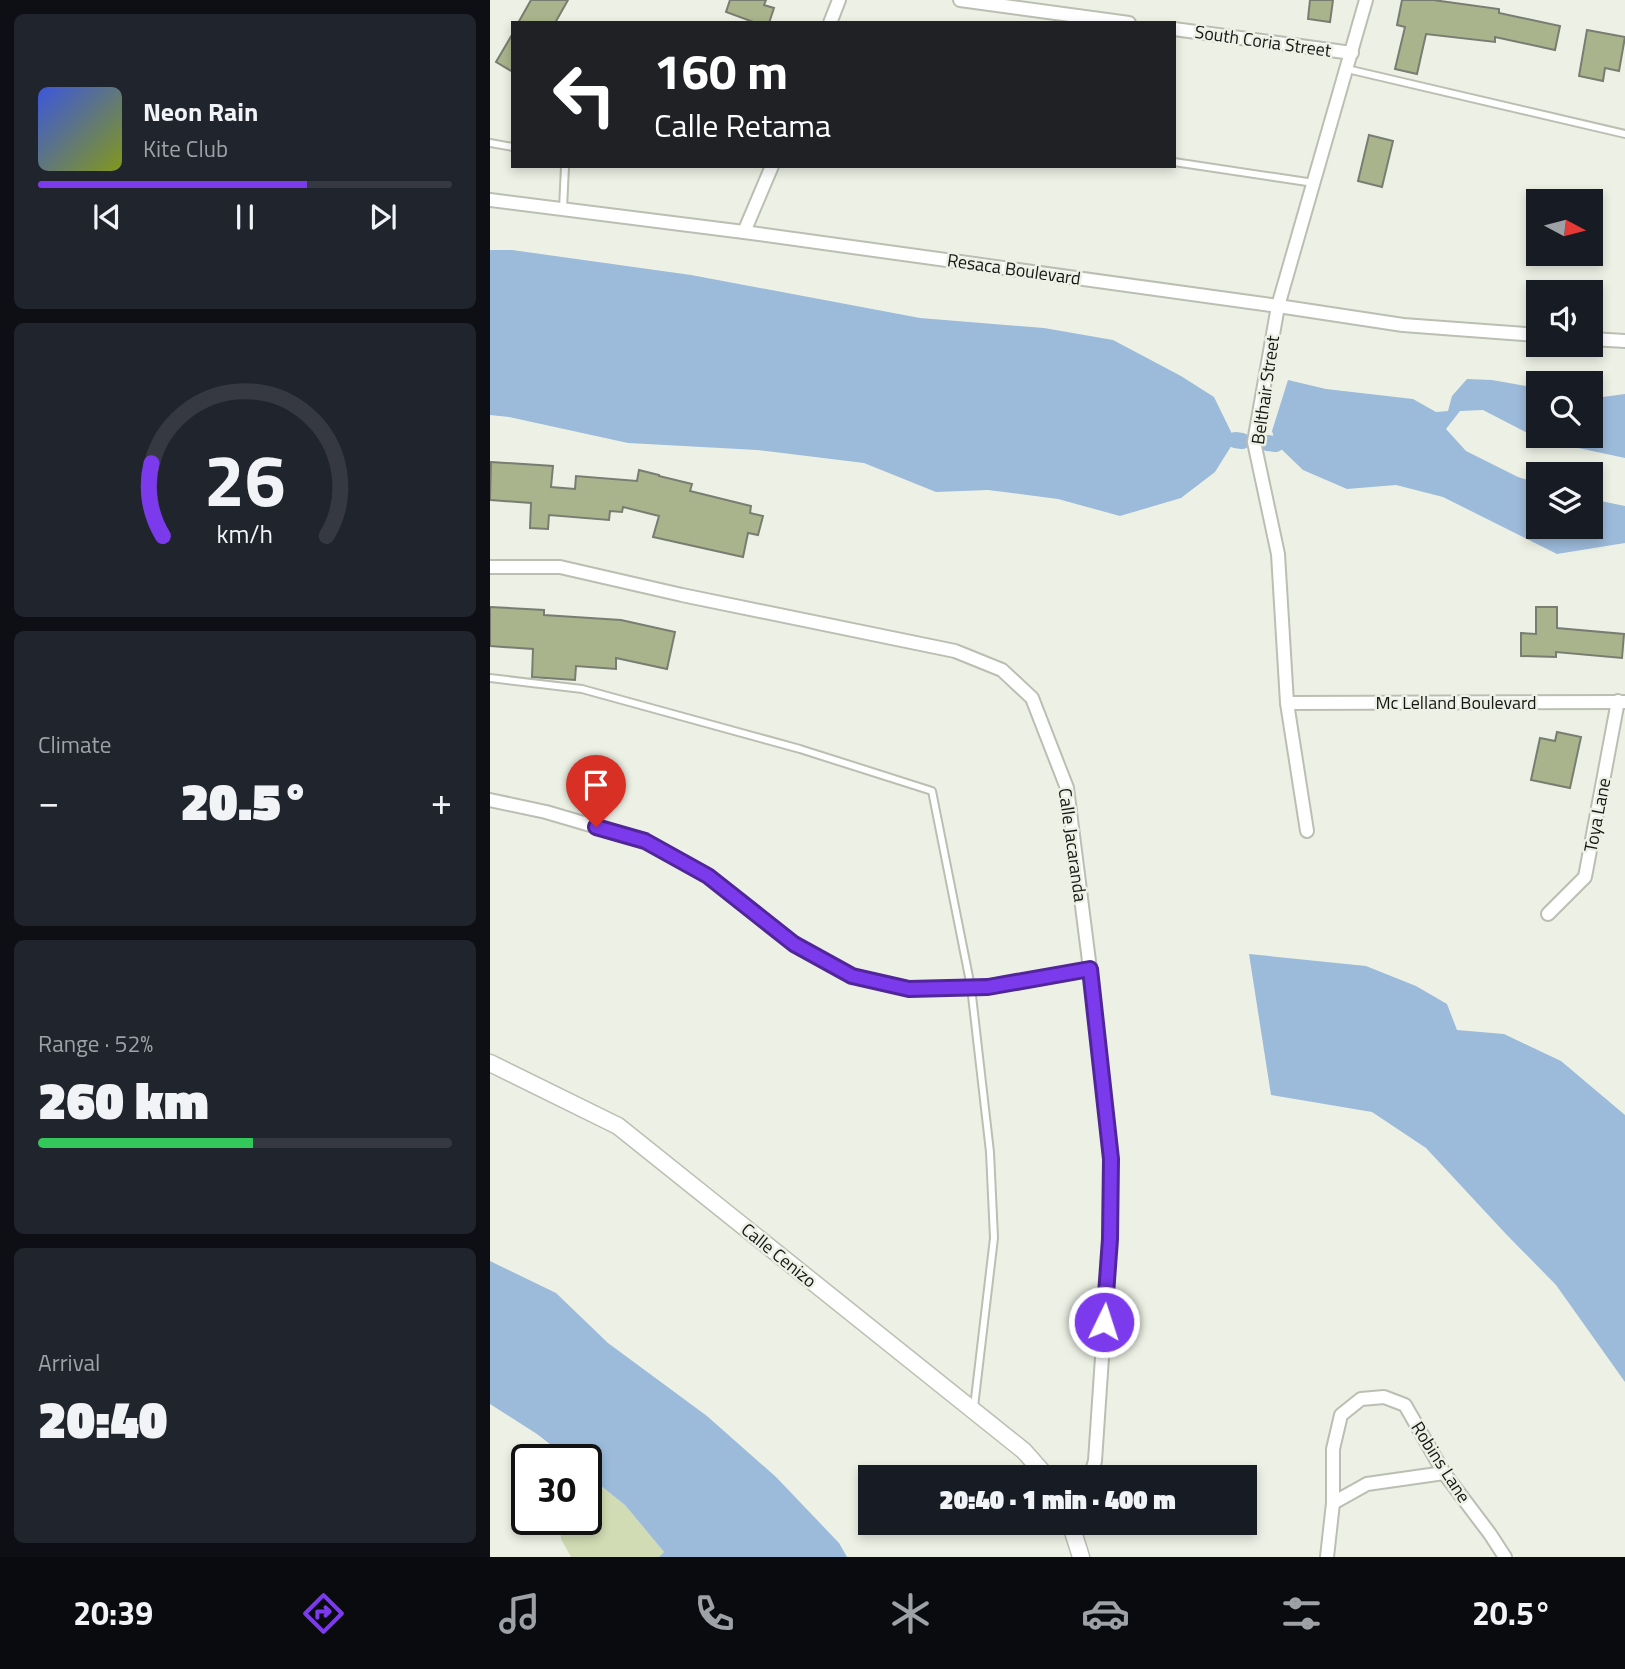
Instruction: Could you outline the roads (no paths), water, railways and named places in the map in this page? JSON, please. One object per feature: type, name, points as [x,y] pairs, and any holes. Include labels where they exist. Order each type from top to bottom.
[{"type":"street","points":[[831,21],[839,0]]},
{"type":"street","points":[[960,0],[1114,21]]},
{"type":"street","name":"Belthair Street","points":[[1307,831],[1287,704],[1278,554],[1254,442],[1278,306],[1367,0]]},
{"type":"street","name":"South Coria Street","points":[[1176,29],[1352,53]]},
{"type":"street","points":[[744,232],[771,168]]},
{"type":"street","name":"Resaca Boulevard","points":[[490,200],[744,232],[1403,325],[1526,334]]},
{"type":"street","points":[[1603,340],[1625,341]]},
{"type":"street","name":"Calle Jacaranda","points":[[490,566],[560,568],[956,651],[1002,670],[1032,698],[1067,788],[1111,1159],[1109,1253],[1094,1465]]},
{"type":"street","name":"Mc Lelland Boulevard","points":[[1287,704],[1622,701]]},
{"type":"street","name":"Toya Lane","points":[[1548,915],[1585,877],[1622,701]]},
{"type":"street","points":[[490,800],[546,811],[645,841],[708,876],[794,944],[852,976],[909,989],[988,987],[1090,969]]},
{"type":"street","name":"Calle Cenizo","points":[[490,1063],[618,1126],[1024,1451],[1036,1465]]},
{"type":"street","name":"Robins Lane","points":[[1327,1557],[1333,1503],[1333,1450],[1341,1415],[1361,1399],[1384,1397],[1405,1405],[1444,1473],[1505,1557]]},
{"type":"street","points":[[1333,1503],[1367,1484],[1444,1473]]},
{"type":"street","points":[[1076,1535],[1081,1557]]},
{"type":"lane","points":[[1347,69],[1625,134]]},
{"type":"lane","points":[[490,143],[511,146]]},
{"type":"lane","points":[[1176,162],[1314,183]]},
{"type":"lane","points":[[563,209],[565,168]]},
{"type":"lane","points":[[490,678],[582,689],[800,750],[932,791],[971,987],[990,1152],[995,1238],[973,1410]]},
{"type":"water","points":[[490,250],[512,250],[691,275],[920,318],[1044,328],[1113,340],[1214,397],[1235,440],[1215,472],[1181,498],[1120,516],[1058,499],[988,490],[936,492],[864,463],[757,450],[628,443],[490,415]]},
{"type":"water","points":[[1467,379],[1526,386],[1526,432],[1483,410],[1460,411],[1446,429],[1466,451],[1526,479],[1526,538],[1443,497],[1396,485],[1347,489],[1303,470],[1276,444],[1272,431],[1288,380],[1326,389],[1413,399],[1436,412],[1448,411],[1452,396]]},
{"type":"water","points":[[1625,394],[1625,458],[1578,448],[1603,448],[1603,397]]},
{"type":"water","points":[[1603,501],[1625,506],[1625,543],[1557,554],[1527,539],[1603,539]]},
{"type":"water","points":[[1249,954],[1366,966],[1416,986],[1447,1004],[1457,1030],[1504,1034],[1561,1061],[1625,1115],[1625,1382],[1556,1285],[1426,1148],[1372,1112],[1271,1095]]},
{"type":"water","points":[[490,1261],[556,1293],[608,1343],[707,1416],[776,1477],[839,1543],[847,1557],[659,1557],[664,1552],[625,1505],[602,1487],[602,1444],[550,1444],[490,1404]]},
{"type":"waterway","points":[[1235,440],[1242,441]]},
{"type":"waterway","points":[[1267,443],[1276,444]]}]
